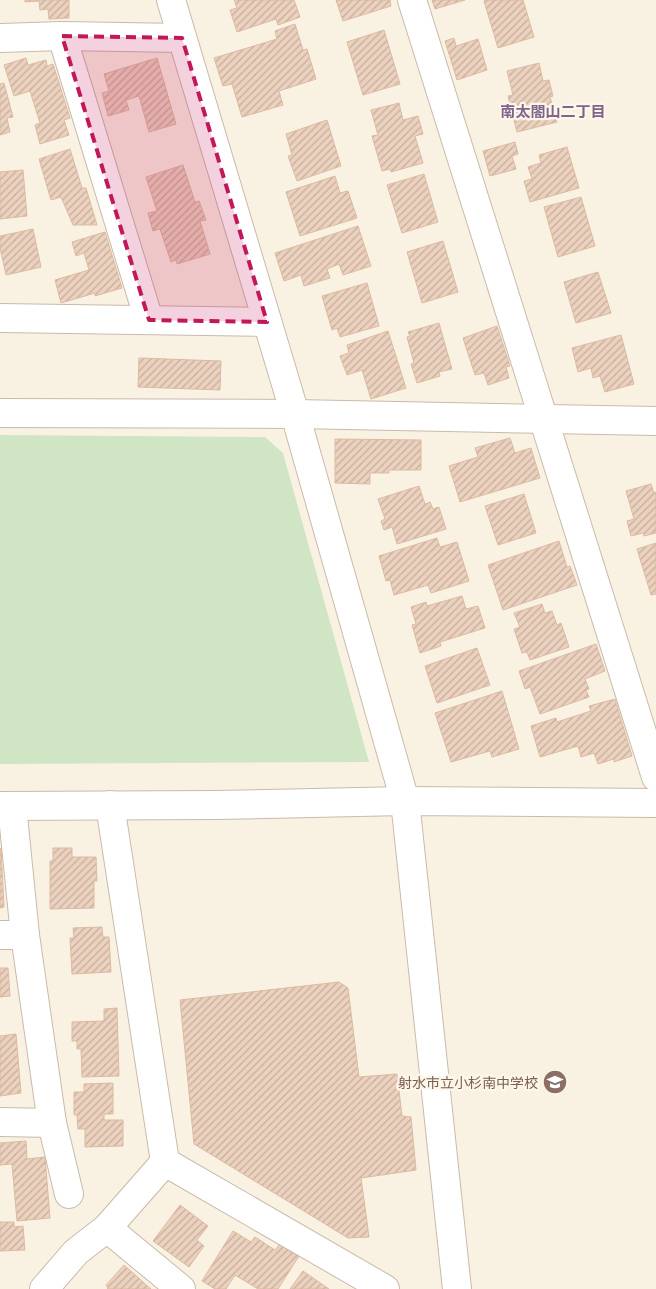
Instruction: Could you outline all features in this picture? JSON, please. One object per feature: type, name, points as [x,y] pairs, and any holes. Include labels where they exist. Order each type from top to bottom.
[{"type":"street","points":[[171,0],[295,414],[405,800],[457,1289]]},
{"type":"street","points":[[412,0],[656,777]]},
{"type":"street","points":[[0,38],[62,36],[182,38]]},
{"type":"street","points":[[62,36],[149,320]]},
{"type":"street","points":[[0,318],[268,322]]},
{"type":"street","points":[[0,413],[295,414],[656,422]]},
{"type":"street","points":[[69,1194],[52,1123],[13,935],[6,806],[216,805],[405,800],[656,803]]},
{"type":"street","points":[[110,805],[165,1162]]},
{"type":"street","points":[[0,1122],[52,1123]]},
{"type":"street","points":[[44,1289],[76,1252],[107,1228],[165,1162]]},
{"type":"street","points":[[165,1162],[384,1289]]},
{"type":"street","points":[[107,1228],[181,1289]]},
{"type":"highlighted area","points":[[62,36],[182,38],[267,322],[149,320]]},
{"type":"green space","points":[[0,435],[265,437],[283,453],[369,762],[0,764]]},
{"type":"building","points":[[25,0],[69,0],[69,18],[49,19],[48,9],[40,10],[39,1],[25,2]]},
{"type":"building","points":[[234,0],[294,0],[300,17],[278,25],[276,19],[237,32],[230,10],[237,8]]},
{"type":"building","points":[[336,0],[390,0],[391,6],[343,21]]},
{"type":"building","points":[[432,0],[465,0],[435,9]]},
{"type":"building","points":[[523,0],[534,37],[498,48],[484,1]]},
{"type":"building","points":[[295,24],[303,50],[307,49],[316,79],[279,91],[283,105],[242,117],[232,84],[223,86],[214,58],[277,39],[275,31]]},
{"type":"building","points":[[384,30],[400,84],[363,95],[347,42]]},
{"type":"building","points":[[454,38],[456,46],[478,39],[487,70],[457,80],[445,41]]},
{"type":"building","points":[[26,58],[28,65],[46,60],[47,66],[53,64],[70,118],[64,120],[69,135],[40,144],[35,125],[40,123],[30,91],[14,96],[4,65]]},
{"type":"building","points":[[157,58],[176,124],[149,132],[139,96],[126,100],[129,110],[108,116],[102,93],[109,91],[104,74]]},
{"type":"building","points":[[539,63],[543,81],[549,80],[553,96],[550,97],[557,122],[517,132],[508,96],[513,95],[507,71]]},
{"type":"building","points":[[4,83],[13,117],[7,118],[10,132],[0,135],[0,84]]},
{"type":"building","points":[[399,103],[403,120],[418,116],[423,134],[415,136],[423,163],[391,172],[390,169],[382,171],[372,136],[378,135],[371,110]]},
{"type":"building","points":[[327,120],[341,166],[297,181],[288,156],[292,155],[286,134]]},
{"type":"building","points":[[515,142],[518,154],[512,156],[516,169],[490,176],[483,151]]},
{"type":"building","points":[[567,147],[579,188],[530,202],[524,181],[532,179],[528,167],[541,163],[539,155]]},
{"type":"building","points":[[70,149],[82,188],[86,188],[97,225],[73,225],[61,197],[51,200],[39,159]]},
{"type":"building","points":[[183,165],[195,202],[199,201],[206,220],[200,221],[210,254],[177,264],[176,260],[171,262],[160,229],[153,231],[148,213],[157,211],[146,177]]},
{"type":"building","points":[[23,170],[27,216],[0,219],[0,172]]},
{"type":"building","points":[[424,174],[438,222],[402,233],[387,185]]},
{"type":"building","points":[[335,176],[340,193],[348,191],[357,218],[300,236],[286,192]]},
{"type":"building","points":[[581,197],[595,246],[558,257],[544,207]]},
{"type":"building","points":[[358,226],[371,266],[343,275],[339,264],[327,269],[330,278],[304,286],[301,275],[284,281],[275,253]]},
{"type":"building","points":[[33,229],[41,267],[6,275],[0,248],[0,236]]},
{"type":"building","points":[[105,232],[122,288],[95,296],[95,293],[61,303],[55,280],[89,270],[84,253],[76,256],[72,242]]},
{"type":"building","points":[[443,241],[458,292],[422,303],[407,252]]},
{"type":"building","points":[[598,272],[611,313],[576,323],[564,282]]},
{"type":"building","points":[[367,283],[379,326],[340,337],[337,328],[332,330],[322,296]]},
{"type":"building","points":[[439,323],[452,369],[439,372],[440,376],[417,383],[411,364],[414,363],[407,337],[410,336],[408,332]]},
{"type":"building","points":[[497,326],[510,366],[506,367],[509,378],[488,385],[484,373],[475,375],[463,338]]},
{"type":"building","points":[[388,331],[406,388],[371,399],[362,370],[347,375],[340,356],[349,353],[347,345]]},
{"type":"building","points":[[621,335],[634,384],[605,392],[600,376],[593,378],[591,368],[578,372],[572,348]]},
{"type":"building","points":[[139,358],[221,361],[220,390],[138,387]]},
{"type":"building","points":[[510,438],[515,453],[531,448],[540,478],[460,502],[449,466],[478,457],[475,448]]},
{"type":"building","points":[[335,439],[421,440],[421,470],[389,470],[389,473],[370,473],[370,484],[335,483]]},
{"type":"building","points":[[651,484],[654,493],[656,492],[656,533],[644,536],[643,533],[631,536],[627,521],[634,519],[626,491]]},
{"type":"building","points":[[419,486],[425,504],[430,502],[433,509],[439,507],[446,529],[397,544],[392,527],[384,530],[381,521],[385,519],[378,499]]},
{"type":"building","points":[[524,494],[536,533],[498,545],[485,506]]},
{"type":"building","points":[[437,538],[440,547],[457,542],[469,581],[431,593],[428,585],[394,595],[390,580],[386,581],[379,556]]},
{"type":"building","points":[[559,541],[567,567],[570,566],[577,585],[503,610],[488,565]]},
{"type":"building","points":[[656,543],[656,594],[651,595],[637,549]]},
{"type":"building","points":[[462,596],[466,609],[478,606],[485,628],[440,642],[441,646],[420,653],[412,625],[416,624],[411,607],[426,602],[427,606]]},
{"type":"building","points":[[542,604],[545,613],[552,611],[557,625],[561,623],[569,647],[530,660],[527,652],[522,653],[514,629],[520,627],[514,613]]},
{"type":"building","points":[[596,644],[605,671],[585,679],[589,689],[586,690],[589,697],[540,714],[530,687],[525,689],[519,671]]},
{"type":"building","points":[[477,648],[490,685],[437,703],[425,666]]},
{"type":"building","points":[[502,691],[519,749],[492,757],[490,751],[451,762],[435,713]]},
{"type":"building","points":[[615,699],[632,756],[614,762],[614,759],[598,764],[594,753],[581,757],[578,746],[540,757],[531,726],[556,718],[557,722],[591,711],[589,706]]},
{"type":"building","points":[[53,848],[72,848],[72,857],[96,857],[97,881],[94,881],[94,908],[50,909],[50,861],[53,861]]},
{"type":"building","points":[[0,849],[4,907],[0,908]]},
{"type":"building","points":[[102,927],[103,937],[109,937],[111,972],[72,974],[70,938],[74,938],[73,928]]},
{"type":"building","points":[[0,968],[8,968],[10,996],[0,997]]},
{"type":"building","points":[[339,982],[348,988],[359,1077],[397,1074],[402,1116],[411,1117],[416,1170],[361,1178],[369,1237],[348,1238],[194,1144],[180,1000]]},
{"type":"building","points":[[117,1008],[119,1076],[82,1077],[81,1049],[77,1049],[77,1041],[72,1041],[72,1022],[104,1021],[104,1009]]},
{"type":"building","points":[[16,1034],[21,1093],[0,1096],[0,1036]]},
{"type":"building","points":[[113,1083],[113,1114],[104,1114],[104,1120],[123,1120],[123,1146],[85,1147],[85,1129],[78,1129],[77,1115],[74,1115],[74,1092],[84,1092],[84,1084]]},
{"type":"building","points":[[26,1141],[27,1159],[45,1157],[50,1218],[17,1221],[12,1164],[0,1165],[0,1143]]},
{"type":"building","points":[[180,1205],[208,1226],[197,1240],[204,1246],[189,1267],[153,1241]]},
{"type":"building","points":[[0,1222],[14,1222],[14,1227],[23,1226],[25,1250],[0,1251]]},
{"type":"building","points":[[233,1231],[251,1242],[255,1237],[275,1250],[280,1244],[299,1256],[278,1289],[258,1289],[235,1275],[226,1289],[215,1289],[202,1281]]},
{"type":"building","points":[[124,1265],[151,1289],[107,1289],[106,1285]]},
{"type":"building","points":[[303,1271],[329,1289],[290,1289]]},
{"type":"place","name":"射水市立小杉南中学校","points":[[555,1082]]},
{"type":"district","name":"南太閤山二丁目","points":[[553,111]]}]
